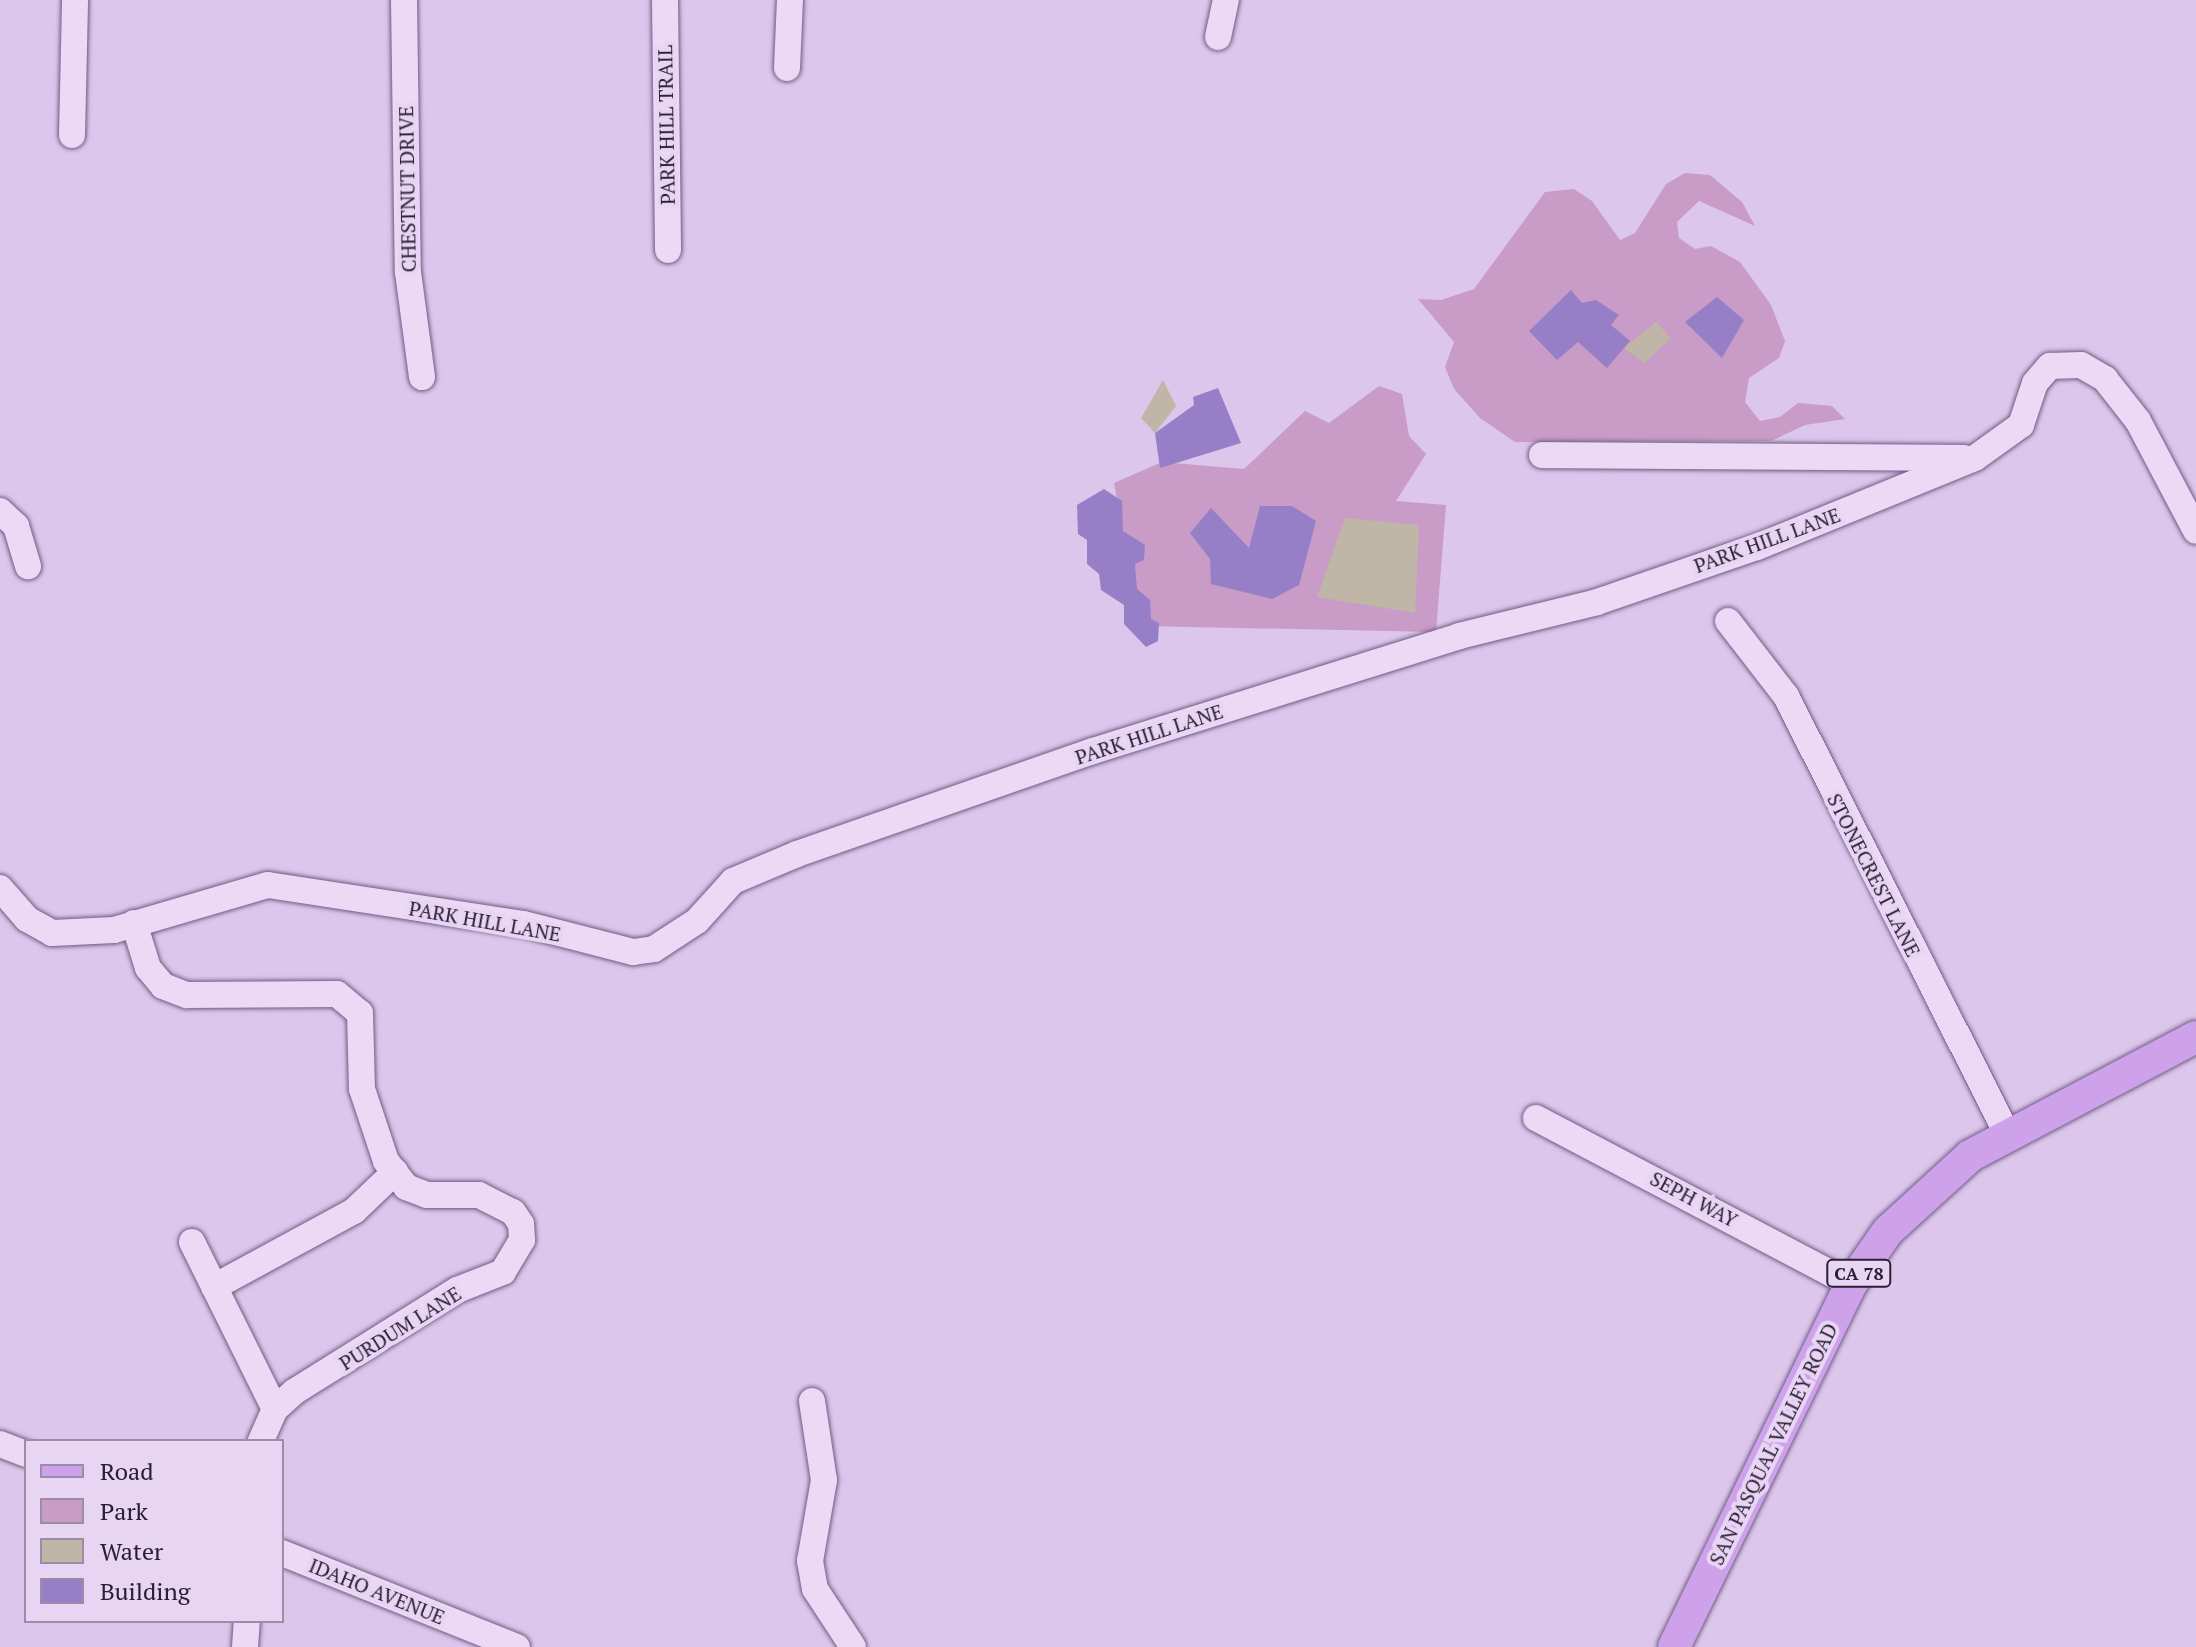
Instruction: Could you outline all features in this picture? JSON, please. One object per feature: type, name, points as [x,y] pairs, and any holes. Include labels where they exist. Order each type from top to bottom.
[{"type":"main road","name":"SAN PASQUAL VALLEY ROAD","points":[[1674,1647],[1851,1284],[1925,1192],[1970,1156],[2196,1037]]},
{"type":"street","points":[[72,135],[75,0]]},
{"type":"street","name":"CHESTNUT DRIVE","points":[[404,0],[408,272],[422,377]]},
{"type":"street","name":"PARK HILL TRAIL","points":[[665,0],[668,250]]},
{"type":"street","points":[[787,68],[790,0]]},
{"type":"street","points":[[1218,37],[1226,0]]},
{"type":"street","name":"PARK HILL LANE","points":[[0,888],[27,919],[52,933],[114,930],[268,885],[524,924],[633,952],[654,949],[697,921],[733,881],[797,854],[1215,713],[1459,636],[1597,602],[1757,547],[1975,458],[2021,425],[2035,383],[2050,366],[2081,365],[2105,379],[2138,421],[2196,531]]},
{"type":"street","points":[[1542,455],[1975,458]]},
{"type":"street","points":[[0,511],[16,526],[28,566]]},
{"type":"street","name":"STONECREST LANE","points":[[1728,621],[1786,696],[2009,1137]]},
{"type":"street","points":[[134,923],[139,949],[163,986],[187,995],[324,991],[360,1013],[362,1089],[395,1172],[354,1211],[214,1287]]},
{"type":"street","name":"SEPH WAY","points":[[1536,1118],[1851,1284]]},
{"type":"street","name":"PURDUM LANE","points":[[275,1409],[457,1290],[503,1272],[522,1240],[513,1212],[479,1195],[427,1195],[406,1187],[395,1172]]},
{"type":"street","points":[[192,1242],[275,1409],[262,1439]]},
{"type":"street","points":[[812,1401],[824,1480],[810,1561],[815,1589],[853,1647]]},
{"type":"street","points":[[0,1444],[24,1453]]},
{"type":"street","name":"IDAHO AVENUE","points":[[284,1554],[517,1647]]},
{"type":"street","points":[[245,1647],[247,1623]]},
{"type":"green space","points":[[1685,173],[1710,175],[1742,202],[1755,226],[1699,201],[1677,222],[1679,238],[1695,249],[1711,246],[1740,262],[1771,305],[1785,341],[1779,358],[1749,378],[1745,402],[1760,421],[1780,417],[1798,403],[1832,406],[1845,419],[1805,425],[1771,441],[1515,442],[1480,418],[1454,389],[1445,367],[1454,342],[1418,299],[1441,300],[1474,289],[1545,192],[1574,189],[1592,201],[1620,240],[1635,233],[1666,184]]},
{"type":"green space","points":[[1379,386],[1402,394],[1409,436],[1426,454],[1396,501],[1446,505],[1436,632],[1141,626],[1114,483],[1162,462],[1244,469],[1305,411],[1329,423]]},
{"type":"water","points":[[1656,322],[1671,338],[1644,363],[1624,348]]},
{"type":"water","points":[[1163,380],[1176,406],[1155,433],[1141,418]]},
{"type":"water","points":[[1345,518],[1419,525],[1415,613],[1317,597]]},
{"type":"building","points":[[1571,290],[1582,303],[1596,300],[1619,315],[1611,325],[1630,341],[1607,368],[1578,342],[1557,360],[1529,331]]},
{"type":"building","points":[[1717,297],[1744,320],[1722,358],[1685,322]]},
{"type":"building","points":[[1218,388],[1241,443],[1160,468],[1155,433],[1194,405],[1193,397]]},
{"type":"building","points":[[1104,489],[1122,501],[1123,531],[1145,545],[1144,560],[1135,564],[1137,589],[1150,600],[1151,619],[1159,623],[1158,641],[1146,647],[1124,624],[1124,605],[1101,590],[1099,574],[1087,564],[1087,540],[1078,534],[1077,505]]},
{"type":"building","points":[[1260,506],[1292,506],[1316,521],[1299,585],[1272,599],[1211,584],[1210,559],[1190,533],[1211,508],[1249,548]]}]
